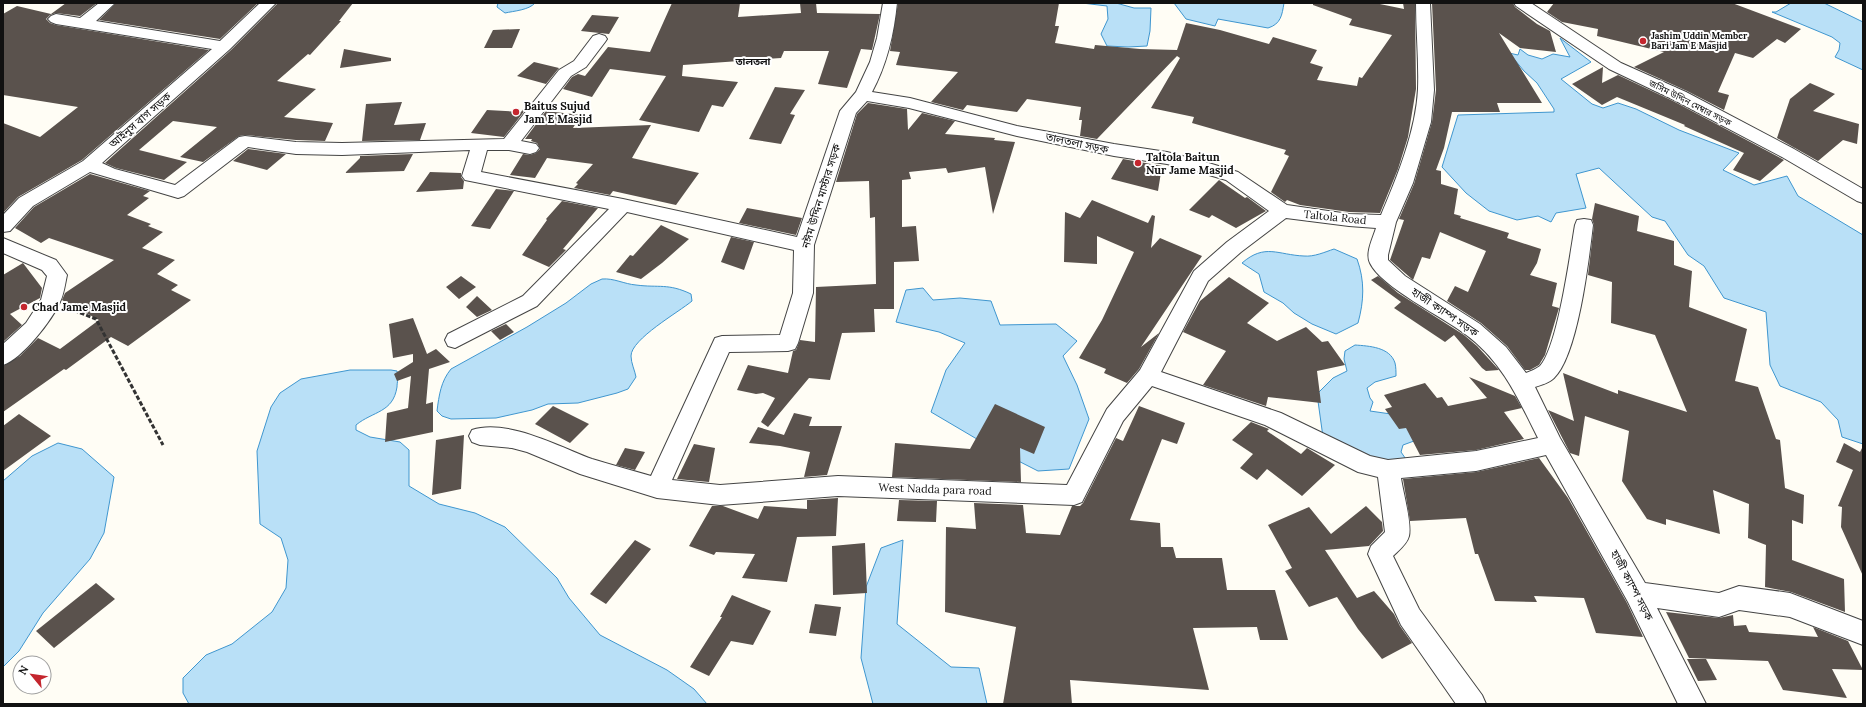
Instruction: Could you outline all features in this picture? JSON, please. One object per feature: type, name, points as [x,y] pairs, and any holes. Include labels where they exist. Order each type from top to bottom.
[{"type":"street","points":[[84,23],[108,3]]},
{"type":"street","name":"আইনুস বাগ সড়ক","points":[[3,226],[26,202],[89,165],[224,46],[269,3]]},
{"type":"street","name":"নঈম উদ্দিন মাস্টার সড়ক","points":[[657,488],[722,344],[788,343],[803,293],[804,245],[848,111],[862,95],[881,54],[890,3]]},
{"type":"street","name":"হাজী ক্যাম্প সড়ক","points":[[1423,3],[1426,90],[1422,122],[1404,183],[1387,222],[1378,255],[1379,262],[1387,272],[1398,281],[1472,329],[1500,354],[1522,383],[1552,444],[1637,594],[1692,704]]},
{"type":"street","name":"জসিম উদ্দিন মেম্বার সড়ক","points":[[1521,3],[1615,66],[1680,96],[1781,150],[1863,197]]},
{"type":"street","points":[[56,19],[224,46]]},
{"type":"street","points":[[509,144],[565,73],[580,64],[599,39]]},
{"type":"street","name":"তালতলা সড়ক","points":[[862,95],[910,104],[1017,131],[1114,150],[1167,158],[1196,165],[1232,176],[1282,211]]},
{"type":"street","points":[[89,165],[109,173],[178,192],[245,141],[296,148],[342,149],[433,145],[509,144],[530,148]]},
{"type":"street","points":[[480,145],[471,176],[528,185],[804,245]]},
{"type":"street","points":[[455,340],[530,301],[623,205]]},
{"type":"street","name":"Taltola Road","points":[[1282,211],[1349,220],[1387,222]]},
{"type":"street","name":"West Nadda para road","points":[[657,488],[720,495],[838,486],[1074,495],[1115,415],[1148,376],[1201,276],[1234,247],[1282,211]]},
{"type":"street","points":[[1522,383],[1547,372],[1558,353],[1577,278],[1584,225]]},
{"type":"street","points":[[3,245],[49,265],[57,276],[51,300],[33,328],[3,357]]},
{"type":"street","points":[[1148,376],[1273,419],[1366,465],[1388,470],[1476,461],[1552,444]]},
{"type":"street","points":[[480,436],[512,439],[531,444],[588,467],[657,488]]},
{"type":"street","points":[[1388,470],[1395,510],[1397,535],[1380,554],[1410,617],[1472,704]]},
{"type":"street","points":[[1637,594],[1719,605],[1739,598],[1790,605],[1863,633]]},
{"type":"path","points":[[51,300],[96,319],[163,445]]},
{"type":"water","points":[[498,3],[535,3],[525,9],[505,13],[497,7]]},
{"type":"water","points":[[1082,3],[1116,3],[1134,8],[1151,8],[1150,31],[1147,46],[1107,46],[1101,34],[1108,19],[1107,6]]},
{"type":"water","points":[[1174,3],[1284,3],[1280,18],[1276,24],[1268,28],[1218,19],[1215,26],[1186,19]]},
{"type":"water","points":[[1791,3],[1824,3],[1863,22],[1863,70],[1835,57],[1839,50],[1840,43],[1832,37],[1772,12],[1776,12]]},
{"type":"water","points":[[1560,38],[1591,62],[1561,79],[1592,104],[1603,108],[1618,103],[1636,109],[1679,130],[1739,153],[1723,170],[1754,185],[1787,176],[1798,196],[1863,235],[1863,444],[1842,437],[1838,420],[1821,402],[1780,386],[1770,365],[1766,312],[1724,298],[1704,266],[1688,255],[1665,221],[1652,217],[1599,168],[1576,174],[1586,208],[1556,213],[1551,222],[1538,216],[1517,220],[1489,211],[1466,193],[1442,167],[1458,115],[1554,112],[1554,109],[1537,83],[1524,71],[1509,53],[1518,55],[1520,49],[1528,55],[1542,59],[1553,54],[1570,57]]},
{"type":"water","points":[[1334,249],[1357,259],[1360,267],[1363,291],[1362,307],[1358,323],[1336,334],[1312,324],[1294,313],[1283,303],[1264,292],[1259,274],[1242,263],[1258,253],[1272,252],[1312,256]]},
{"type":"water","points":[[602,279],[611,279],[627,284],[676,288],[691,294],[692,301],[647,334],[633,349],[631,359],[636,377],[628,389],[578,403],[548,404],[532,410],[496,418],[451,419],[442,416],[437,411],[443,383],[451,369],[527,327],[566,303],[591,284]]},
{"type":"water","points":[[923,288],[933,300],[960,298],[991,301],[1000,325],[1056,324],[1077,341],[1063,356],[1077,385],[1089,419],[1069,469],[1038,471],[987,445],[931,412],[946,370],[965,343],[939,332],[896,322],[906,290]]},
{"type":"water","points":[[1355,345],[1378,348],[1389,354],[1395,363],[1396,376],[1375,382],[1367,388],[1373,402],[1370,411],[1391,414],[1409,408],[1414,441],[1403,445],[1401,452],[1410,465],[1387,468],[1323,437],[1317,394],[1333,378],[1347,371],[1344,359],[1345,351]]},
{"type":"water","points":[[350,370],[397,371],[397,387],[395,396],[391,402],[387,407],[362,420],[356,425],[356,430],[370,437],[400,442],[409,450],[409,486],[439,504],[475,513],[505,527],[557,578],[569,598],[600,635],[667,670],[694,689],[707,704],[189,704],[183,693],[183,678],[206,655],[232,644],[272,612],[286,588],[288,560],[281,538],[260,524],[257,451],[271,407],[280,393],[301,379]]},
{"type":"water","points":[[58,443],[82,449],[114,477],[104,533],[90,559],[43,613],[19,651],[15,655],[12,655],[12,658],[3,667],[3,481],[32,456]]},
{"type":"water","points":[[903,540],[897,624],[951,667],[979,668],[987,704],[873,704],[861,658],[866,587],[881,548]]},
{"type":"building","points":[[66,3],[97,3],[80,16],[56,13],[50,15],[46,19],[50,23],[209,50],[82,160],[18,197],[3,213],[3,123],[40,137],[78,107],[3,95],[3,14],[17,6],[51,14]]},
{"type":"building","points":[[116,3],[258,3],[220,39],[99,20]]},
{"type":"building","points":[[278,3],[353,3],[339,21],[341,21],[310,55],[308,54],[277,81],[316,89],[284,117],[333,123],[325,141],[245,135],[239,136],[203,162],[180,157],[217,127],[173,121],[139,150],[187,162],[164,180],[116,168],[105,163],[231,50]]},
{"type":"building","points":[[672,3],[740,3],[738,17],[801,13],[800,3],[816,3],[817,13],[880,14],[872,50],[861,49],[847,88],[818,84],[829,51],[784,51],[781,58],[683,65],[682,76],[738,82],[723,107],[712,105],[699,132],[639,120],[666,76],[610,69],[592,97],[563,89],[572,77],[578,74],[585,76],[608,47],[650,52]]},
{"type":"building","points":[[898,3],[1059,3],[1055,26],[1059,26],[1055,43],[1094,49],[1095,45],[1140,49],[1177,50],[1186,23],[1220,30],[1269,44],[1273,37],[1317,50],[1310,63],[1323,67],[1317,80],[1357,86],[1359,77],[1362,78],[1392,35],[1349,25],[1352,19],[1313,5],[1313,3],[1375,3],[1404,9],[1403,3],[1415,3],[1416,89],[1408,137],[1398,169],[1380,213],[1349,212],[1300,205],[1287,200],[1285,202],[1271,192],[1289,156],[1284,154],[1286,150],[1192,123],[1194,117],[1151,108],[1180,58],[1177,56],[1097,139],[1080,136],[1082,120],[1079,120],[1081,107],[1027,99],[1017,112],[967,105],[963,110],[931,102],[958,72],[896,65],[900,52],[890,51]]},
{"type":"building","points":[[1432,3],[1513,3],[1515,7],[1537,24],[1550,31],[1556,52],[1520,48],[1499,33],[1542,103],[1497,103],[1500,112],[1452,112],[1444,148],[1436,170],[1441,171],[1441,184],[1458,189],[1454,214],[1461,216],[1460,218],[1509,233],[1507,238],[1541,249],[1537,263],[1530,275],[1557,283],[1552,306],[1559,308],[1545,355],[1539,365],[1530,370],[1525,370],[1507,346],[1481,323],[1447,301],[1455,286],[1468,292],[1486,251],[1440,232],[1430,259],[1422,257],[1413,280],[1390,260],[1404,220],[1399,219],[1414,184],[1432,122],[1436,90]]},
{"type":"building","points":[[1554,3],[1732,3],[1801,29],[1785,43],[1777,39],[1753,58],[1735,53],[1718,92],[1729,95],[1724,110],[1634,67],[1664,52],[1597,36],[1598,29],[1562,22],[1547,12]]},
{"type":"building","points":[[592,15],[619,17],[609,34],[581,31]]},
{"type":"building","points":[[520,29],[512,48],[484,48],[493,30]]},
{"type":"building","points":[[344,49],[391,58],[391,61],[340,68]]},
{"type":"building","points":[[534,62],[559,68],[546,84],[517,76]]},
{"type":"building","points":[[1603,67],[1602,83],[1618,75],[1673,101],[1784,160],[1760,181],[1733,170],[1744,153],[1684,126],[1685,125],[1617,97],[1602,105],[1572,84]]},
{"type":"building","points":[[1810,83],[1835,94],[1813,111],[1859,124],[1857,144],[1843,140],[1818,161],[1777,138],[1790,99]]},
{"type":"building","points":[[775,87],[805,90],[790,114],[795,115],[781,144],[749,139]]},
{"type":"building","points":[[402,102],[394,125],[426,123],[420,140],[362,141],[366,104]]},
{"type":"building","points":[[868,103],[907,109],[908,130],[922,113],[955,121],[945,134],[995,138],[994,140],[1015,142],[993,214],[985,167],[948,173],[946,168],[909,172],[911,179],[902,180],[902,227],[916,226],[919,261],[894,262],[894,309],[874,309],[875,332],[842,333],[830,380],[809,378],[768,427],[761,422],[775,398],[763,393],[756,394],[737,390],[748,365],[788,373],[793,351],[796,350],[800,340],[815,342],[816,287],[876,284],[875,217],[870,218],[869,181],[836,182],[857,114]]},
{"type":"building","points":[[524,108],[526,109],[504,137],[471,133],[487,110],[521,112]]},
{"type":"building","points":[[546,111],[581,115],[573,128],[651,125],[632,158],[699,173],[676,205],[613,191],[610,195],[574,188],[578,184],[576,183],[593,164],[547,158],[535,178],[510,175],[523,154],[530,155],[536,153],[540,149],[537,143],[531,141],[532,139],[525,139]]},
{"type":"building","points":[[248,149],[286,154],[267,170],[233,161]]},
{"type":"building","points":[[413,154],[404,171],[345,173],[360,158],[360,156]]},
{"type":"building","points":[[1123,159],[1162,166],[1158,191],[1111,179]]},
{"type":"building","points":[[430,172],[461,173],[461,177],[464,181],[463,189],[416,192]]},
{"type":"building","points":[[90,174],[150,191],[143,196],[149,198],[127,215],[151,224],[148,226],[163,232],[142,248],[175,260],[157,274],[178,285],[171,290],[191,300],[128,346],[111,337],[66,370],[64,369],[3,412],[3,366],[20,356],[38,338],[60,349],[99,320],[62,300],[65,293],[114,260],[49,238],[41,243],[15,228],[34,207]]},
{"type":"building","points":[[1219,180],[1245,198],[1247,197],[1266,211],[1236,228],[1212,215],[1209,218],[1189,210]]},
{"type":"building","points":[[496,189],[514,191],[490,229],[471,226]]},
{"type":"building","points":[[1092,200],[1148,223],[1152,215],[1155,216],[1151,248],[1160,238],[1202,256],[1141,347],[1159,333],[1139,369],[1127,383],[1104,373],[1106,369],[1079,358],[1102,320],[1134,252],[1097,236],[1097,264],[1064,262],[1065,212],[1080,218]]},
{"type":"building","points":[[562,201],[598,208],[563,249],[566,250],[549,267],[522,255],[547,220],[546,219]]},
{"type":"building","points":[[1595,203],[1639,216],[1637,231],[1674,241],[1674,265],[1692,271],[1689,307],[1747,329],[1735,381],[1758,387],[1776,439],[1780,440],[1785,488],[1804,495],[1803,524],[1792,520],[1792,560],[1844,579],[1845,612],[1791,592],[1765,587],[1766,545],[1748,538],[1749,504],[1713,490],[1720,534],[1666,519],[1666,525],[1647,519],[1622,481],[1629,431],[1585,416],[1579,456],[1570,453],[1548,410],[1574,421],[1563,373],[1618,394],[1618,390],[1687,412],[1655,335],[1611,323],[1612,282],[1588,275],[1594,225],[1592,219]]},
{"type":"building","points":[[747,208],[802,218],[796,235],[739,223]]},
{"type":"building","points":[[661,225],[689,239],[641,279],[616,272],[630,255],[633,256]]},
{"type":"building","points":[[731,237],[754,242],[744,270],[721,262]]},
{"type":"building","points":[[23,263],[42,288],[40,298],[10,314],[22,325],[3,342],[3,275]]},
{"type":"building","points":[[461,276],[476,287],[459,299],[446,287]]},
{"type":"building","points":[[1378,276],[1398,293],[1464,335],[1477,346],[1499,370],[1486,371],[1454,335],[1445,342],[1394,308],[1401,302],[1371,280]]},
{"type":"building","points":[[1229,277],[1269,303],[1247,323],[1277,341],[1306,327],[1322,342],[1328,341],[1345,365],[1317,371],[1321,403],[1268,397],[1266,406],[1203,385],[1226,351],[1183,332],[1200,301]]},
{"type":"building","points":[[477,296],[492,310],[477,317],[466,307]]},
{"type":"building","points":[[413,318],[427,354],[436,349],[450,362],[429,369],[426,404],[433,402],[433,432],[385,442],[387,413],[408,408],[411,376],[397,381],[394,374],[413,362],[413,354],[393,358],[389,324]]},
{"type":"building","points":[[506,324],[514,332],[500,340],[491,331]]},
{"type":"building","points":[[1469,377],[1515,396],[1522,408],[1504,412],[1524,439],[1476,450],[1420,455],[1406,428],[1399,429],[1385,409],[1392,407],[1384,395],[1425,383],[1437,398],[1442,397],[1448,406],[1487,398]]},
{"type":"building","points":[[995,404],[1045,427],[1034,454],[1020,448],[1021,482],[892,477],[895,443],[970,449]]},
{"type":"building","points":[[553,406],[589,424],[570,443],[535,424]]},
{"type":"building","points":[[1139,406],[1185,423],[1177,444],[1162,439],[1130,520],[1160,523],[1161,547],[1173,547],[1176,558],[1222,558],[1227,590],[1275,590],[1288,640],[1260,640],[1257,627],[1193,628],[1209,690],[1070,680],[1072,704],[1003,704],[1016,627],[945,612],[946,527],[976,529],[974,503],[1023,505],[1026,533],[1060,535],[1072,506],[1080,506],[1083,503],[1116,438],[1123,441]]},
{"type":"building","points":[[794,413],[812,417],[809,426],[842,426],[827,475],[804,477],[810,452],[780,446],[749,443],[758,427],[784,435]]},
{"type":"building","points":[[19,414],[51,436],[3,471],[3,426]]},
{"type":"building","points":[[1251,422],[1269,429],[1267,431],[1301,454],[1307,448],[1335,465],[1302,496],[1267,469],[1257,480],[1240,468],[1253,454],[1232,440]]},
{"type":"building","points":[[464,435],[461,489],[432,495],[436,440]]},
{"type":"building","points":[[1844,443],[1860,452],[1863,446],[1863,576],[1841,527],[1842,507],[1838,506],[1853,470],[1836,462]]},
{"type":"building","points":[[694,444],[715,448],[709,482],[677,479]]},
{"type":"building","points":[[625,448],[645,452],[635,470],[616,465]]},
{"type":"building","points":[[1539,458],[1568,498],[1627,603],[1643,637],[1596,633],[1584,598],[1534,596],[1537,602],[1495,601],[1478,554],[1475,554],[1466,518],[1410,521],[1403,479],[1476,472]]},
{"type":"building","points":[[838,498],[836,536],[797,537],[787,582],[742,578],[755,554],[716,552],[714,555],[689,546],[712,506],[723,506],[758,519],[764,506],[807,509],[807,500]]},
{"type":"building","points":[[899,500],[937,501],[936,522],[897,521]]},
{"type":"building","points":[[1366,506],[1382,522],[1383,531],[1369,546],[1325,550],[1357,598],[1374,591],[1394,614],[1400,626],[1412,643],[1382,659],[1358,629],[1337,597],[1309,607],[1285,571],[1292,568],[1268,525],[1309,507],[1331,534]]},
{"type":"building","points":[[635,540],[651,549],[606,604],[590,594]]},
{"type":"building","points":[[865,543],[867,593],[833,595],[832,546]]},
{"type":"building","points":[[96,583],[115,599],[54,648],[36,631]]},
{"type":"building","points":[[732,595],[771,611],[753,645],[731,641],[709,676],[690,667],[722,617],[720,617]]},
{"type":"building","points":[[815,604],[841,607],[836,636],[809,633]]},
{"type":"building","points":[[1666,612],[1719,618],[1733,615],[1734,626],[1746,625],[1749,632],[1818,637],[1813,627],[1848,641],[1863,670],[1832,669],[1847,698],[1783,690],[1768,661],[1689,658]]},
{"type":"building","points":[[1687,659],[1706,659],[1717,680],[1698,681]]},
{"type":"place","name":"Jashim Uddin Member Bari Jam E Masjid","points":[[1643,41]]},
{"type":"place","name":"Baitus Sujud Jam E Masjid","points":[[516,112]]},
{"type":"place","name":"Taltola Baitun Nur Jame Masjid","points":[[1138,163]]},
{"type":"place","name":"Chad Jame Masjid","points":[[24,307]]},
{"type":"district","name":"তালতলা","points":[[753,61]]}]
